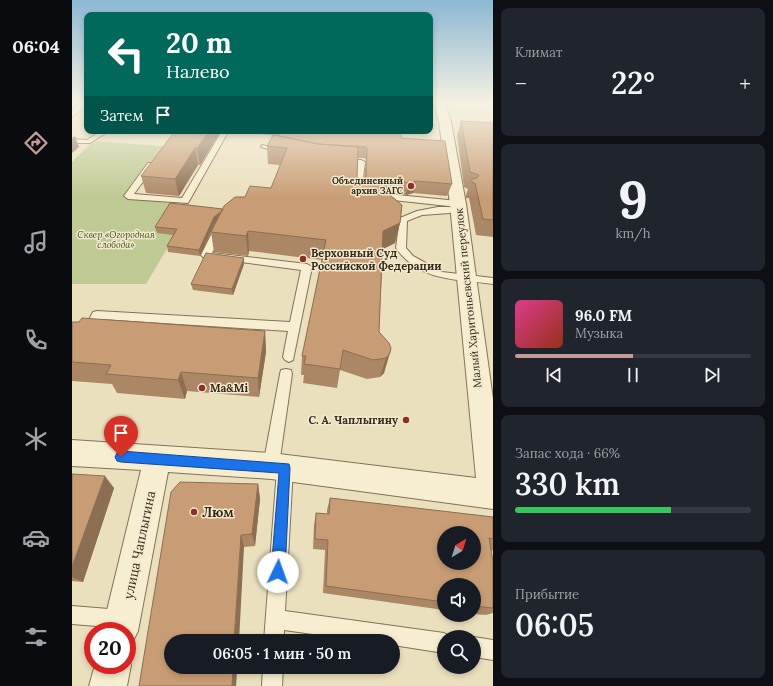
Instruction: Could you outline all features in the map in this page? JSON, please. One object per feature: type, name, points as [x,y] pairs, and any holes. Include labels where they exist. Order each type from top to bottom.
[{"type":"street","name":"Малый Харитоньевский переулок","points":[[443,134],[459,199],[466,278],[492,495]]},
{"type":"street","points":[[72,453],[278,467],[492,495]]},
{"type":"street","name":"улица Чаплыгина","points":[[123,622],[157,459]]},
{"type":"street","points":[[108,686],[111,674]]},
{"type":"lane","points":[[72,141],[88,142],[101,134]]},
{"type":"lane","points":[[155,160],[128,196],[185,201],[224,134]]},
{"type":"lane","points":[[297,134],[311,134]]},
{"type":"lane","points":[[264,147],[295,154]]},
{"type":"lane","points":[[332,160],[361,162],[358,194],[459,199]]},
{"type":"lane","points":[[459,199],[437,209],[411,215],[404,220],[401,248],[409,258],[440,274],[493,280]]},
{"type":"lane","points":[[226,220],[221,224],[206,255],[307,267],[289,356]]},
{"type":"lane","points":[[86,338],[97,315],[294,328]]},
{"type":"lane","points":[[275,634],[278,467],[286,374]]},
{"type":"lane","points":[[72,615],[107,622]]},
{"type":"lane","points":[[276,619],[437,641]]},
{"type":"lane","points":[[481,648],[493,650]]},
{"type":"lane","points":[[272,686],[273,674]]},
{"type":"green space","name":"Сквер «Огородная слобода»","points":[[93,141],[163,146],[124,198],[193,205],[146,284],[72,284],[72,162]]},
{"type":"building","points":[[173,134],[207,134],[197,148],[195,148],[175,179],[141,176]]},
{"type":"building","points":[[401,134],[401,138],[445,141],[452,184],[416,181],[409,183],[366,179],[366,147],[318,144],[276,135]]},
{"type":"building","points":[[463,134],[493,134],[493,220],[483,219],[475,183],[472,183],[472,179],[477,178],[479,175],[470,172]]},
{"type":"building","points":[[273,135],[318,144],[358,147],[357,178],[378,180],[373,181],[402,205],[400,223],[383,231],[379,332],[389,343],[391,348],[390,353],[386,358],[373,360],[343,350],[340,369],[304,364],[306,356],[302,356],[326,240],[248,231],[246,236],[211,232],[224,206],[235,197],[245,197],[250,186],[271,188],[287,148],[267,146]]},
{"type":"building","points":[[170,203],[223,209],[214,217],[199,250],[167,246],[177,229],[155,227]]},
{"type":"building","points":[[206,253],[244,258],[232,289],[191,284]]},
{"type":"building","points":[[82,318],[265,331],[258,378],[181,372],[178,380],[106,374],[111,365],[72,362],[72,322],[79,322]]},
{"type":"building","points":[[72,474],[105,476],[72,567]]},
{"type":"building","points":[[180,482],[258,484],[252,534],[241,535],[234,634],[164,634],[164,674],[233,674],[232,686],[139,686],[171,492]]},
{"type":"building","points":[[330,498],[493,517],[493,539],[489,538],[493,561],[493,608],[481,607],[481,578],[437,578],[437,601],[326,586],[328,540],[315,539],[316,513],[329,514]]},
{"type":"place","name":"Объединенный архив ЗАГС","points":[[411,186]]},
{"type":"place","name":"Верховный Суд Российской Федерации","points":[[303,259]]},
{"type":"place","name":"Ma&Mi","points":[[202,388]]},
{"type":"place","name":"С. А. Чаплыгину","points":[[406,420]]},
{"type":"place","name":"Люм","points":[[194,512]]},
{"type":"route","points":[[121,457],[285,468],[278,572]]}]
